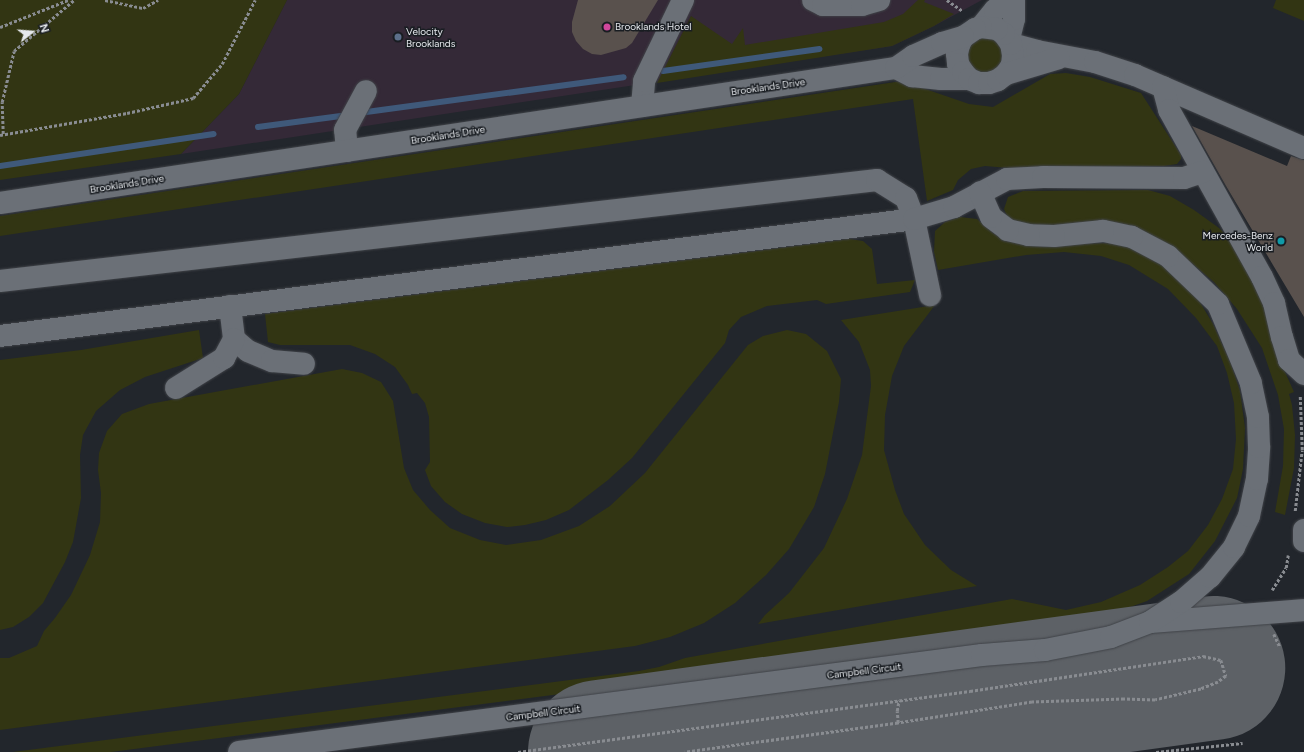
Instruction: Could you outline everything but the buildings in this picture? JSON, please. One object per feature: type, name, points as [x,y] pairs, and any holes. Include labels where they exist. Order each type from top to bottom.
[{"type":"street","points":[[642,106],[644,81],[683,0]]},
{"type":"street","points":[[813,0],[823,5],[862,5],[879,0]]},
{"type":"street","points":[[969,79],[962,72],[958,64],[957,54],[959,45],[994,10],[1007,0]]},
{"type":"street","points":[[896,68],[912,76],[941,79],[969,79],[979,83],[989,83],[998,80],[1006,74],[1012,65],[1013,55],[1010,42],[1014,19],[1014,0]]},
{"type":"street","points":[[972,32],[997,29],[1010,42],[1065,57],[1095,62],[1135,74],[1163,88],[1304,148]]},
{"type":"street","name":"Brooklands Drive","points":[[0,204],[346,140],[642,106],[896,68],[913,56],[972,32]]},
{"type":"street","points":[[1006,74],[1065,57]]},
{"type":"street","points":[[1163,88],[1169,110],[1262,277],[1271,297],[1289,360],[1304,374]]},
{"type":"street","points":[[346,140],[366,91]]},
{"type":"street","points":[[0,336],[914,219],[954,207],[1007,179],[1184,178],[1203,172]]},
{"type":"street","points":[[0,281],[877,180],[906,198],[914,219],[930,295]]},
{"type":"street","name":"Campbell Circuit","points":[[239,752],[982,655],[1045,650],[1111,637],[1150,622],[1181,602],[1210,577],[1234,547],[1249,516],[1257,478],[1259,447],[1258,417],[1251,383],[1218,304],[1168,256],[1132,237],[1103,231],[1054,236],[1029,235],[1008,230],[991,217],[980,192]]},
{"type":"street","points":[[176,388],[224,358],[234,339],[230,306]]},
{"type":"street","points":[[234,339],[248,351],[272,361],[304,364]]},
{"type":"street","points":[[1304,530],[1304,541]]},
{"type":"street","points":[[1150,622],[1304,610]]},
{"type":"path","points":[[1,26],[68,0]]},
{"type":"path","points":[[74,0],[14,51],[2,102],[2,134],[127,113],[193,98],[222,64],[255,0]]},
{"type":"path","points":[[105,0],[143,8],[158,0]]},
{"type":"path","points":[[946,0],[962,9]]},
{"type":"path","points":[[518,752],[978,690],[1204,656],[1221,660],[1226,676],[1218,682],[1201,689],[1155,700],[1124,699],[1032,702],[898,723],[685,752]]},
{"type":"path","points":[[898,723],[897,711],[899,700]]},
{"type":"path","points":[[1156,752],[1244,743]]},
{"type":"shaded area","points":[[287,0],[982,0],[934,26],[892,46],[181,154],[239,94]]},
{"type":"green space","points":[[0,0],[287,0],[239,94],[181,154],[0,180]]},
{"type":"green space","points":[[918,0],[925,0],[924,2],[954,14],[934,26],[892,46],[657,83],[691,16],[732,44],[743,28],[745,45],[884,22],[903,14]]},
{"type":"green space","points":[[1276,0],[1304,0],[1304,21],[1273,8]]},
{"type":"green space","points":[[988,35],[1002,44],[1004,62],[988,75],[969,67],[966,48],[970,42]]},
{"type":"green space","points":[[1066,73],[1090,77],[1141,93],[1181,155],[1181,159],[1177,164],[1164,166],[1009,168],[985,166],[971,169],[958,180],[953,190],[927,201],[913,99],[0,236],[0,216],[902,81],[969,104],[993,107],[1050,74]]},
{"type":"green space","points":[[1148,190],[1170,196],[1194,210],[1219,228],[1243,253],[1289,370],[1285,372],[1294,392],[1289,394],[1292,405],[1295,435],[1294,468],[1285,515],[1275,512],[1283,466],[1284,429],[1278,395],[1262,348],[1237,309],[1214,282],[1189,261],[1148,237],[1018,227],[1008,218],[1004,209],[1008,197],[1023,191]]},
{"type":"green space","points":[[960,217],[977,219],[993,233],[1012,242],[1048,244],[1121,243],[1153,257],[1198,299],[1213,324],[1231,364],[1240,391],[1245,428],[1243,469],[1237,498],[1215,541],[1189,574],[1147,601],[1071,628],[111,752],[13,752],[639,671],[659,667],[685,658],[1012,599],[1066,610],[1101,602],[1140,585],[1168,567],[1188,551],[1208,525],[1222,499],[1233,469],[1236,439],[1234,403],[1227,373],[1217,346],[1196,318],[1168,289],[1129,265],[1101,256],[1064,252],[1026,255],[938,270],[934,252],[935,231],[945,222]]},
{"type":"green space","points":[[849,239],[863,241],[872,249],[877,284],[915,280],[910,292],[826,304],[817,300],[767,306],[741,317],[729,330],[725,343],[632,458],[608,480],[569,510],[546,520],[525,525],[507,527],[485,523],[462,514],[445,502],[431,486],[425,470],[430,462],[429,417],[425,403],[417,393],[412,394],[408,385],[395,367],[375,354],[350,345],[280,345],[268,342],[265,314]]},
{"type":"green space","points":[[935,305],[904,346],[892,376],[885,415],[884,450],[895,490],[904,514],[925,545],[951,570],[977,586],[758,624],[765,615],[789,593],[824,548],[847,499],[862,455],[871,386],[870,370],[859,342],[841,320]]},
{"type":"green space","points":[[199,330],[203,358],[145,377],[120,390],[96,411],[83,435],[80,455],[81,498],[73,542],[65,562],[43,603],[29,617],[13,627],[0,630],[0,360],[81,350]]},
{"type":"green space","points":[[787,330],[806,334],[827,351],[841,379],[839,402],[825,474],[814,507],[789,549],[766,575],[735,603],[704,623],[670,637],[635,646],[0,730],[0,658],[9,658],[37,646],[44,631],[71,595],[90,555],[100,522],[101,493],[98,470],[99,453],[107,431],[122,414],[149,404],[342,369],[362,373],[381,382],[393,401],[404,468],[413,490],[430,510],[450,528],[480,540],[506,545],[541,540],[579,526],[610,506],[645,473],[748,345],[763,336]]},
{"type":"waterway","points":[[663,71],[819,49]]},
{"type":"waterway","points":[[359,113],[624,77]]},
{"type":"waterway","points":[[258,127],[348,115]]},
{"type":"waterway","points":[[0,166],[214,134]]},
{"type":"runway","points":[[600,752],[1213,668]]},
{"type":"place","name":"Brooklands Hotel","points":[[607,27]]},
{"type":"place","name":"Velocity Brooklands","points":[[398,37]]},
{"type":"place","name":"Mercedes-Benz World","points":[[1281,241]]}]
